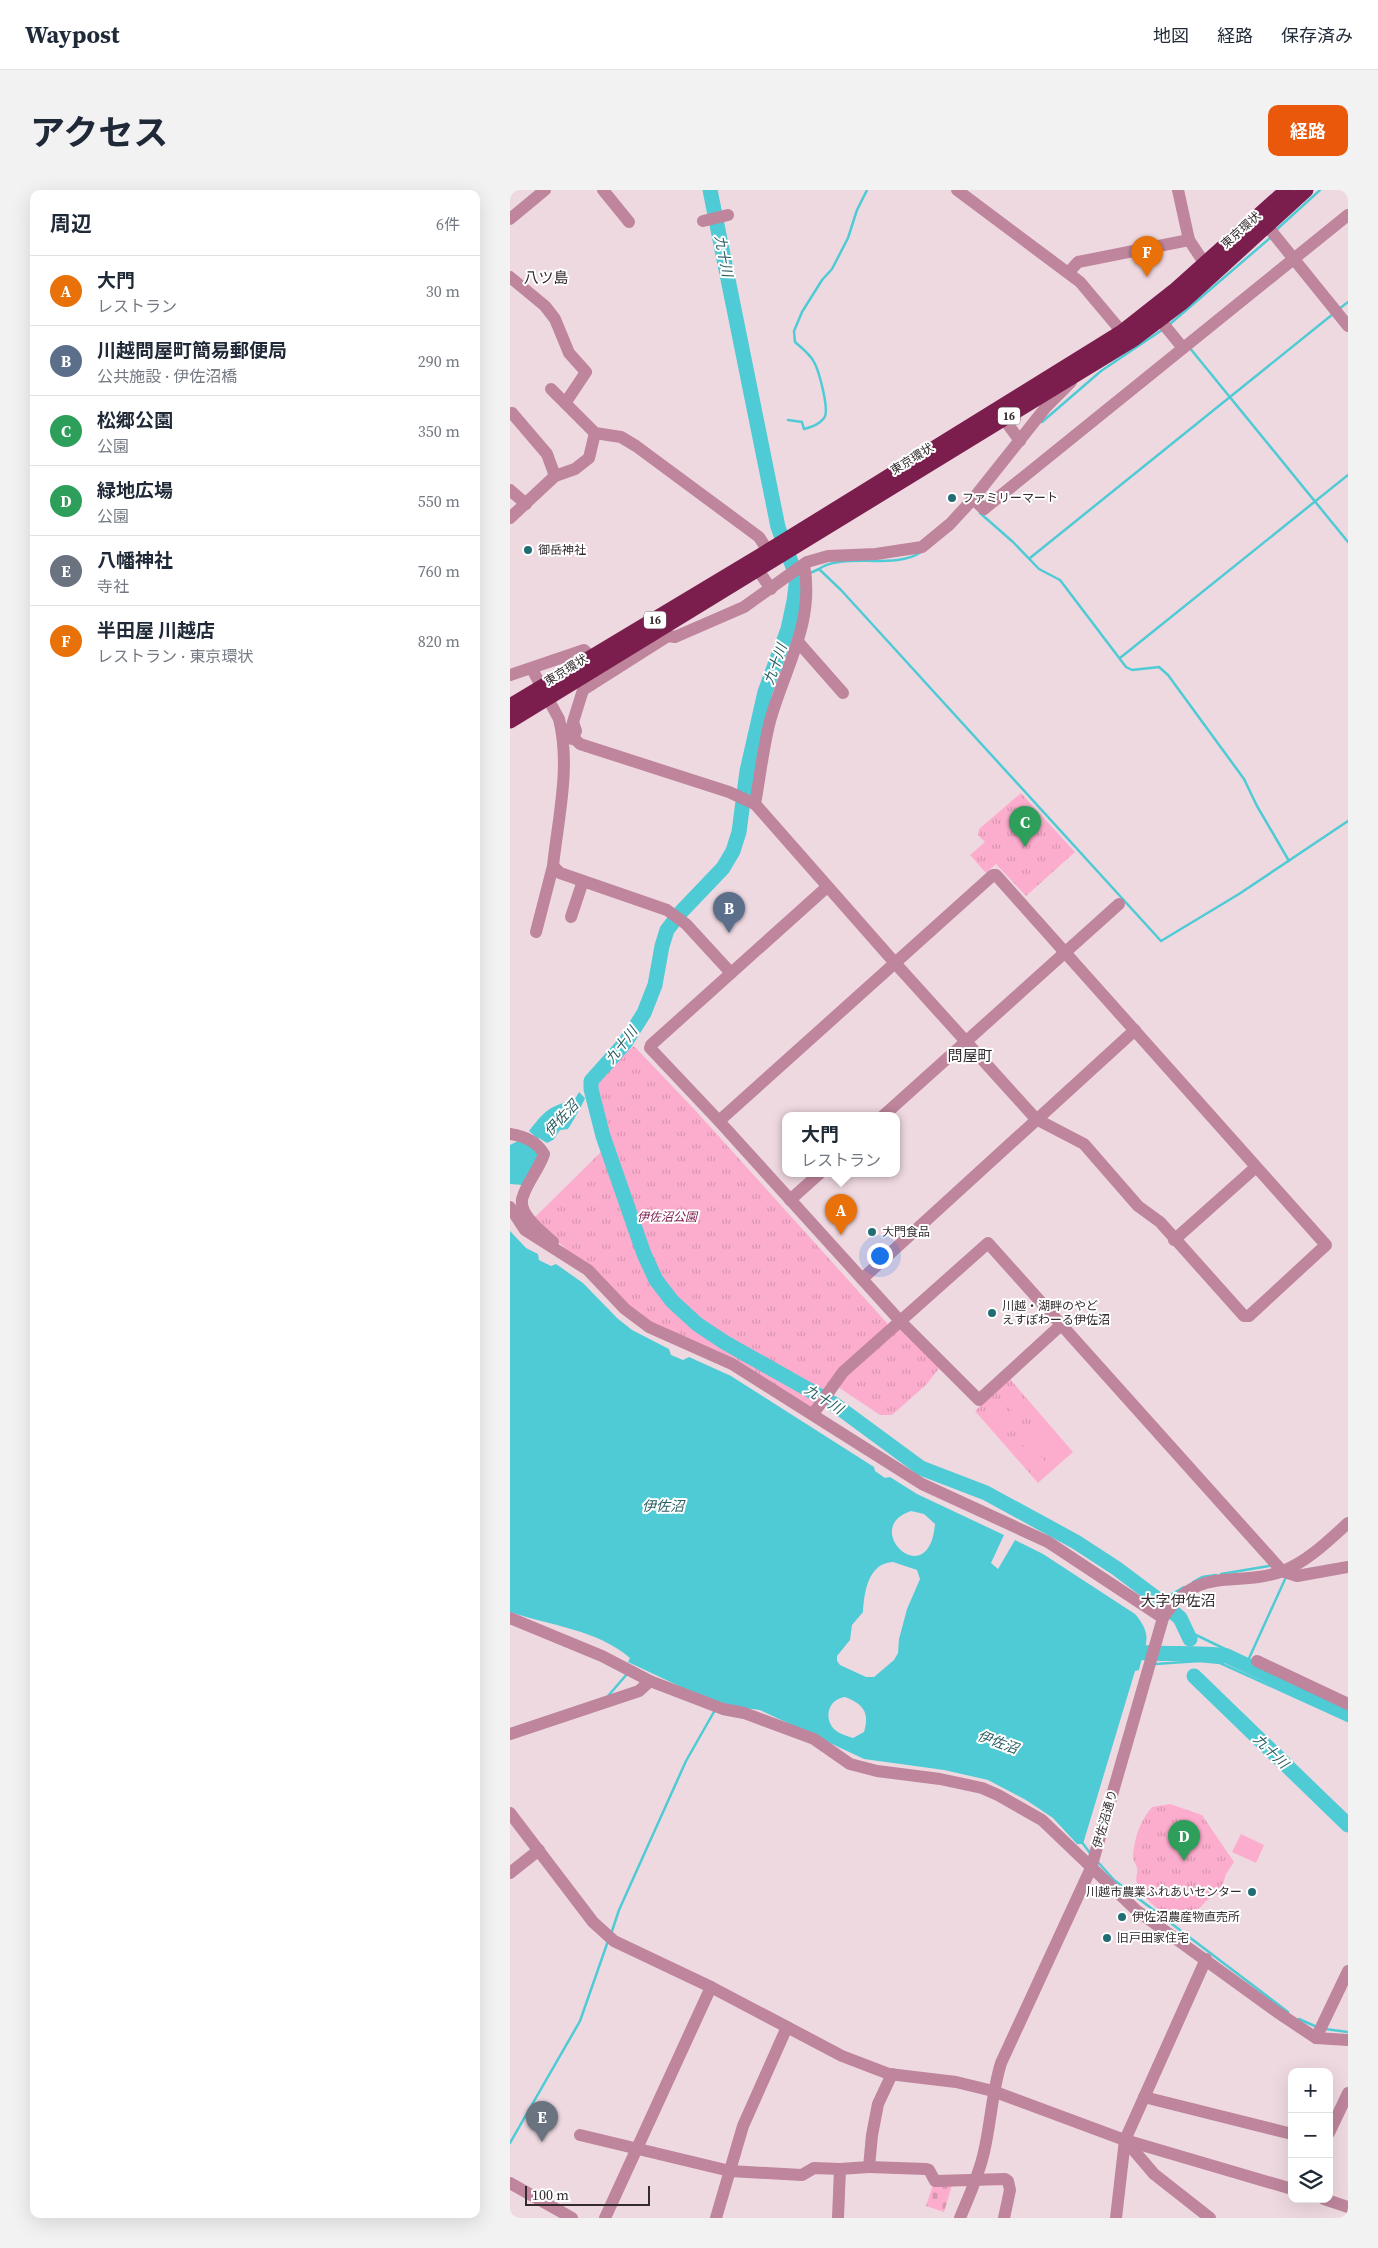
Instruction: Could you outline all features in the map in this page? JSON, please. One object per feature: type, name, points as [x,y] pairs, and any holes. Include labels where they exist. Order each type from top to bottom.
[{"type":"highway","name":"東京環状","points":[[510,721],[592,658],[768,551],[794,542],[1004,419],[1079,374],[1160,320],[1287,190]]},
{"type":"highway","name":"東京環状","points":[[510,706],[545,693],[662,634],[758,570],[794,542],[1122,332],[1268,226],[1306,190]]},
{"type":"street","points":[[510,219],[545,190]]},
{"type":"street","points":[[603,190],[629,222]]},
{"type":"street","points":[[957,190],[1070,270],[1122,332]]},
{"type":"street","points":[[1178,190],[1189,240],[1209,270]]},
{"type":"street","points":[[703,221],[728,215]]},
{"type":"street","points":[[973,499],[984,509],[1348,215]]},
{"type":"street","points":[[1268,226],[1348,326]]},
{"type":"street","points":[[1070,270],[1078,262],[1189,240]]},
{"type":"street","points":[[510,277],[545,306],[555,319],[570,353],[586,372],[566,402]]},
{"type":"street","points":[[1160,320],[1183,348]]},
{"type":"street","points":[[572,740],[576,731],[573,722],[583,690],[662,634],[675,637],[744,607],[806,563],[828,556],[876,554],[922,547],[950,524],[973,499],[1046,407],[1079,374]]},
{"type":"street","points":[[551,389],[595,433],[621,437],[636,446],[758,537],[768,551]]},
{"type":"street","points":[[512,413],[547,454],[555,476]]},
{"type":"street","points":[[1004,419],[1020,441]]},
{"type":"street","points":[[510,518],[555,476],[575,469],[589,458],[595,433]]},
{"type":"street","points":[[510,490],[526,504]]},
{"type":"street","points":[[755,804],[770,721],[788,666],[799,643],[807,602],[806,563],[794,542]]},
{"type":"street","points":[[758,570],[771,589]]},
{"type":"street","points":[[799,643],[843,693]]},
{"type":"street","points":[[510,675],[584,650],[592,658]]},
{"type":"street","points":[[532,669],[560,719],[565,767],[553,866],[536,932]]},
{"type":"street","points":[[562,727],[572,740],[596,750],[732,793],[755,804],[895,963],[1036,1119],[1084,1144],[1138,1206],[1160,1222],[1174,1240],[1244,1316],[1249,1316],[1326,1245],[996,875],[993,875],[895,963],[720,1121]]},
{"type":"street","points":[[553,866],[560,873],[667,910],[686,924],[731,973]]},
{"type":"street","points":[[571,917],[583,881]]},
{"type":"street","points":[[827,886],[650,1045],[650,1048],[720,1121],[901,1322],[979,1400],[1061,1325]]},
{"type":"street","points":[[889,1112],[1119,904]]},
{"type":"street","points":[[862,1279],[1135,1030]]},
{"type":"street","points":[[510,1134],[526,1137],[541,1148],[544,1154],[522,1197],[522,1206],[539,1229],[573,1261]]},
{"type":"street","points":[[1174,1240],[1256,1167]]},
{"type":"street","points":[[790,1200],[816,1177]]},
{"type":"street","points":[[510,1207],[525,1230],[588,1270],[625,1309],[649,1327],[732,1364],[816,1410],[922,1484],[1048,1542],[1164,1616]]},
{"type":"street","points":[[816,1410],[843,1372],[988,1243],[1282,1571],[1297,1576],[1348,1567]]},
{"type":"street","name":"伊佐沼通り","points":[[960,2218],[976,2180],[984,2151],[993,2091],[1000,2063],[1090,1868],[1164,1616],[1174,1602],[1199,1584],[1216,1580],[1263,1576],[1282,1571],[1305,1560],[1348,1523]]},
{"type":"street","points":[[510,1618],[602,1656],[650,1681],[724,1709],[744,1713],[814,1739],[850,1764],[877,1771],[940,1779],[982,1788],[998,1795],[1042,1820],[1136,1910],[1277,2012],[1316,2038],[1348,2040]]},
{"type":"street","points":[[1257,1661],[1348,1704]]},
{"type":"street","points":[[510,1734],[639,1690],[650,1681]]},
{"type":"street","points":[[510,1813],[604,1933],[624,1947],[711,1987],[842,2056],[892,2074],[956,2082],[993,2091],[1125,2140],[1288,2188]]},
{"type":"street","points":[[510,1873],[539,1850]]},
{"type":"street","points":[[1116,2218],[1125,2140],[1206,1959]]},
{"type":"street","points":[[1316,2038],[1348,1971]]},
{"type":"street","points":[[605,2218],[711,1987]]},
{"type":"street","points":[[716,2218],[736,2145],[749,2110],[787,2027]]},
{"type":"street","points":[[869,2167],[872,2135],[878,2104],[892,2074]]},
{"type":"street","points":[[1333,2125],[1348,2093]]},
{"type":"street","points":[[1144,2097],[1288,2133]]},
{"type":"street","points":[[580,2134],[730,2171],[802,2175],[814,2168],[869,2167],[926,2169],[929,2170],[935,2181],[1005,2179],[1008,2181],[1010,2190],[1004,2218]]},
{"type":"street","points":[[1125,2140],[1154,2174],[1210,2218]]},
{"type":"street","points":[[838,2218],[840,2169]]},
{"type":"street","points":[[510,2183],[572,2218]]},
{"type":"street","points":[[1333,2202],[1348,2208]]},
{"type":"green space","points":[[1021,793],[1075,852],[1026,896],[996,864],[986,873],[970,855],[985,842],[978,835],[979,829]]},
{"type":"green space","name":"伊佐沼公園","points":[[634,1046],[695,1110],[887,1323],[887,1327],[812,1409],[643,1319],[533,1219],[608,1145],[598,1110],[597,1083],[600,1074]]},
{"type":"green space","points":[[897,1328],[904,1328],[940,1367],[926,1385],[892,1415],[880,1415],[835,1385]]},
{"type":"green space","points":[[1010,1379],[1073,1452],[1038,1483],[975,1411]]},
{"type":"green space","points":[[1011,1390],[1031,1412],[1021,1421],[1001,1399]]},
{"type":"green space","points":[[994,1405],[1014,1427],[1004,1436],[984,1414]]},
{"type":"green space","points":[[1044,1427],[1064,1449],[1054,1458],[1034,1436]]},
{"type":"green space","points":[[1028,1442],[1047,1464],[1037,1473],[1018,1451]]},
{"type":"green space","points":[[1170,1804],[1202,1815],[1234,1862],[1226,1874],[1220,1894],[1209,1899],[1193,1915],[1183,1919],[1176,1919],[1167,1915],[1146,1898],[1136,1881],[1137,1868],[1133,1858],[1136,1837],[1148,1812],[1152,1807]]},
{"type":"green space","points":[[1241,1834],[1264,1845],[1256,1863],[1232,1852]]},
{"type":"green space","points":[[953,2182],[944,2212],[926,2206],[933,2185]]},
{"type":"water","points":[[579,1092],[585,1098],[568,1129],[560,1130],[553,1140],[547,1143],[538,1139],[529,1131],[549,1110],[575,1099]]},
{"type":"water","name":"伊佐沼","points":[[520,1140],[538,1150],[539,1157],[523,1185],[510,1184],[510,1145]]},
{"type":"water","name":"伊佐沼","points":[[510,1231],[526,1248],[538,1254],[539,1260],[551,1266],[556,1264],[583,1283],[617,1318],[632,1330],[669,1349],[671,1355],[683,1360],[689,1357],[731,1376],[874,1467],[875,1471],[885,1478],[890,1477],[917,1494],[1004,1535],[991,1563],[998,1569],[1015,1540],[1043,1554],[1135,1614],[1144,1629],[1146,1641],[1139,1670],[1135,1671],[1083,1844],[1077,1844],[1053,1818],[1026,1800],[988,1780],[944,1770],[864,1759],[760,1710],[735,1707],[696,1694],[628,1662],[630,1658],[617,1648],[588,1634],[510,1612]],"holes":[[[911,1511],[924,1514],[935,1524],[930,1545],[921,1554],[911,1556],[901,1550],[894,1541],[892,1530],[897,1519]],[[893,1562],[917,1570],[920,1579],[907,1609],[899,1639],[898,1653],[894,1660],[874,1677],[866,1677],[840,1665],[837,1661],[837,1656],[850,1640],[852,1625],[863,1612],[869,1580],[873,1573],[885,1564]],[[845,1697],[856,1703],[861,1706],[865,1714],[866,1725],[864,1732],[853,1738],[841,1734],[831,1726],[828,1715],[829,1710],[831,1705]]]},
{"type":"waterway","name":"九十川","points":[[710,190],[778,527],[797,578],[788,629],[765,692],[747,771],[739,832],[733,851],[723,868],[681,912],[667,930],[655,985],[644,1013],[625,1043],[591,1081],[591,1089],[603,1136],[644,1254],[656,1280],[672,1301],[697,1324],[724,1342],[834,1404],[921,1468],[986,1493],[1076,1542],[1116,1568],[1180,1618],[1190,1639]]},
{"type":"waterway","points":[[788,420],[802,422],[804,429],[815,425],[824,418],[826,408],[816,367],[810,356],[795,342],[794,331],[802,312],[822,280],[832,269],[848,238],[857,210],[867,190]]},
{"type":"waterway","points":[[1275,231],[1320,190]]},
{"type":"waterway","points":[[1170,324],[1270,238]]},
{"type":"waterway","points":[[1339,309],[1348,302]]},
{"type":"waterway","points":[[1030,558],[1333,314]]},
{"type":"waterway","points":[[1042,422],[1101,371],[1162,330]]},
{"type":"waterway","points":[[1189,347],[1348,542]]},
{"type":"waterway","points":[[1120,658],[1348,475]]},
{"type":"waterway","points":[[980,513],[1013,542],[1039,569],[1060,580],[1126,667],[1132,670],[1159,667],[1168,675],[1244,779],[1257,806],[1289,861]]},
{"type":"waterway","points":[[819,569],[829,564],[841,562],[898,560],[921,552]]},
{"type":"waterway","points":[[808,574],[819,569],[841,590],[1161,941],[1239,894],[1348,821]]},
{"type":"waterway","points":[[1221,1574],[1269,1566]]},
{"type":"waterway","points":[[1193,1582],[1202,1577],[1216,1575]]},
{"type":"waterway","points":[[1246,1665],[1286,1577]]},
{"type":"waterway","points":[[1160,1601],[1184,1587]]},
{"type":"waterway","points":[[1180,1618],[1194,1634],[1252,1662]]},
{"type":"waterway","points":[[1126,1651],[1227,1656],[1348,1713]]},
{"type":"waterway","points":[[1155,1664],[1200,1661],[1220,1663],[1348,1721]]},
{"type":"waterway","points":[[608,1696],[627,1674]]},
{"type":"waterway","name":"九十川","points":[[1194,1676],[1348,1825]]},
{"type":"waterway","points":[[611,1934],[619,1910],[686,1761],[715,1710]]},
{"type":"waterway","points":[[1081,1841],[1090,1853]]},
{"type":"waterway","points":[[1097,1861],[1114,1880],[1288,2012]]},
{"type":"waterway","points":[[510,2143],[580,2021],[608,1941]]},
{"type":"waterway","points":[[1299,2019],[1317,2027]]},
{"type":"waterway","points":[[1325,2029],[1348,2032]]},
{"type":"place","name":"半田屋 川越店","points":[[1147,277]]},
{"type":"place","name":"ファミリーマート","points":[[952,498]]},
{"type":"place","name":"御岳神社","points":[[528,550]]},
{"type":"place","name":"松郷公園","points":[[1025,847]]},
{"type":"place","name":"川越問屋町簡易郵便局","points":[[729,933]]},
{"type":"place","name":"大門食品","points":[[872,1232]]},
{"type":"place","name":"大門","points":[[841,1235]]},
{"type":"place","name":"川越・湖畔のやど えすぽわーる伊佐沼","points":[[992,1313]]},
{"type":"place","name":"緑地広場","points":[[1184,1861]]},
{"type":"place","name":"川越市農業ふれあいセンター","points":[[1252,1892]]},
{"type":"place","name":"伊佐沼農産物直売所","points":[[1122,1917]]},
{"type":"place","name":"旧戸田家住宅","points":[[1107,1938]]},
{"type":"place","name":"八幡神社","points":[[542,2142]]},
{"type":"district","name":"八ツ島","points":[[546,278]]},
{"type":"district","name":"問屋町","points":[[970,1056]]},
{"type":"district","name":"大字伊佐沼","points":[[1178,1601]]}]
